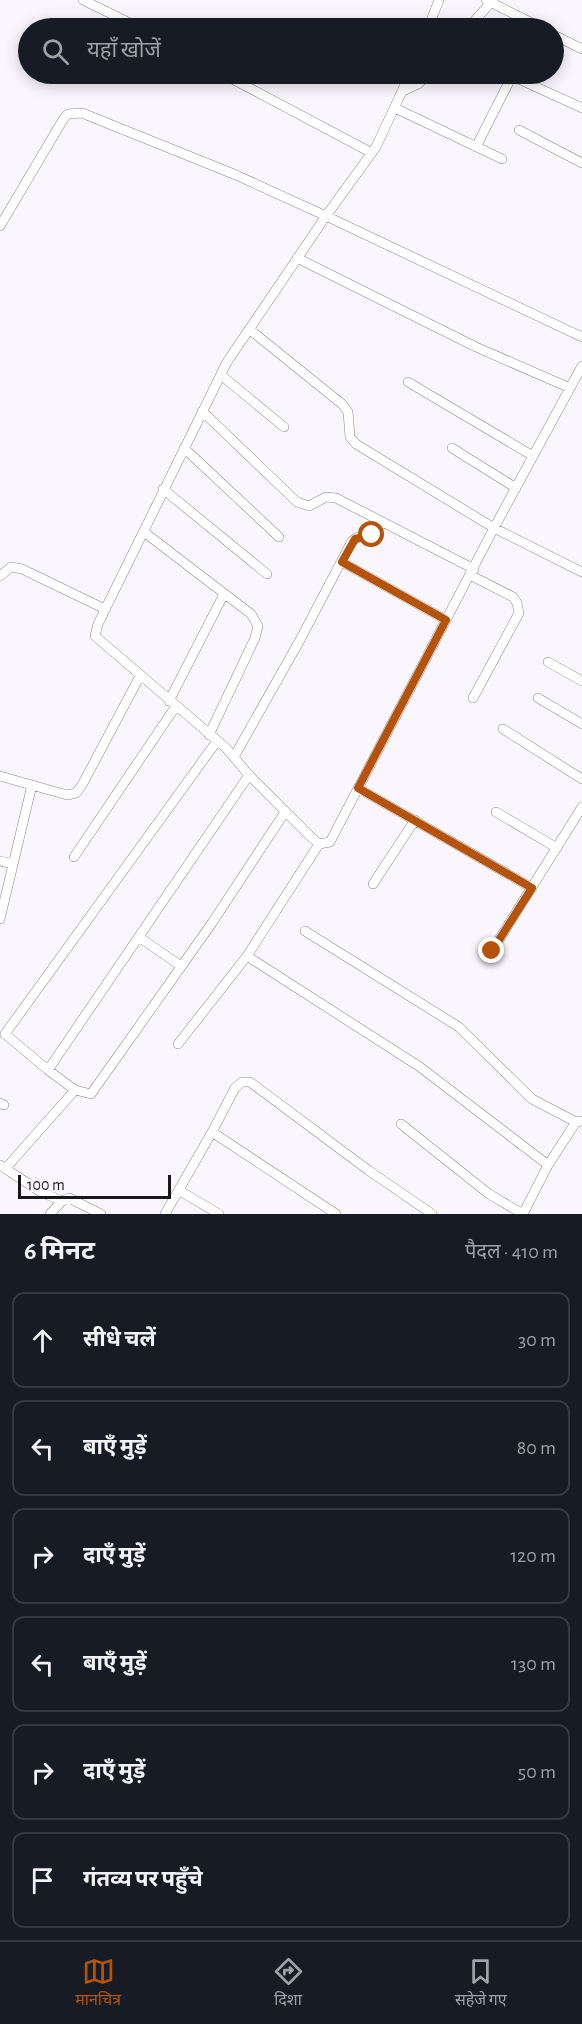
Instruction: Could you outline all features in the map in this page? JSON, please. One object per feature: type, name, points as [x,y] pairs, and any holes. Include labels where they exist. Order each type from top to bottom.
[{"type":"street","points":[[83,0],[120,18]]},
{"type":"street","points":[[432,18],[439,0]]},
{"type":"street","points":[[476,18],[490,1],[520,18]]},
{"type":"street","points":[[564,40],[582,50]]},
{"type":"street","points":[[242,84],[372,153]]},
{"type":"street","points":[[319,844],[285,812],[234,757],[95,636],[105,609],[221,375],[297,258],[372,153],[406,84]]},
{"type":"street","points":[[403,91],[418,84]]},
{"type":"street","points":[[476,147],[508,84]]},
{"type":"street","points":[[532,84],[582,108]]},
{"type":"street","points":[[395,108],[502,159]]},
{"type":"street","points":[[0,226],[64,118],[75,112],[82,113],[236,175],[579,336],[582,324]]},
{"type":"street","points":[[519,130],[582,163]]},
{"type":"street","points":[[297,258],[476,347],[570,388]]},
{"type":"street","points":[[249,329],[342,404],[348,412],[348,432],[352,440],[494,528],[582,572]]},
{"type":"street","points":[[178,1044],[247,956],[319,844],[330,842],[333,839],[494,528],[582,366]]},
{"type":"street","points":[[221,375],[284,427]]},
{"type":"street","points":[[408,382],[533,456]]},
{"type":"street","points":[[202,411],[297,502],[309,506],[326,497],[332,497],[383,522],[513,597],[519,613],[473,699]]},
{"type":"street","points":[[184,448],[279,537]]},
{"type":"street","points":[[452,448],[516,488]]},
{"type":"street","points":[[163,489],[267,574]]},
{"type":"street","points":[[234,757],[355,539],[372,535],[383,522]]},
{"type":"street","points":[[144,532],[256,620],[258,630],[213,738],[3,1033],[75,1090],[91,1095],[212,923],[285,812]]},
{"type":"street","points":[[0,561],[11,567],[22,569],[105,609]]},
{"type":"street","points":[[342,562],[446,620]]},
{"type":"street","points":[[0,576],[11,567]]},
{"type":"street","points":[[74,857],[172,704],[224,594]]},
{"type":"street","points":[[548,662],[582,681]]},
{"type":"street","points":[[0,776],[72,795],[78,790],[140,676]]},
{"type":"street","points":[[538,698],[582,724]]},
{"type":"street","points":[[503,729],[582,779]]},
{"type":"street","points":[[48,1070],[249,775]]},
{"type":"street","points":[[0,919],[33,785]]},
{"type":"street","points":[[358,788],[532,888]]},
{"type":"street","points":[[492,951],[582,807]]},
{"type":"street","points":[[496,812],[557,848]]},
{"type":"street","points":[[373,884],[415,820]]},
{"type":"street","points":[[0,861],[13,864]]},
{"type":"street","points":[[305,931],[459,1027],[532,1099],[579,1122],[548,1165],[523,1214],[498,1201],[401,1124]]},
{"type":"street","points":[[139,937],[181,966]]},
{"type":"street","points":[[247,956],[420,1067],[548,1165]]},
{"type":"street","points":[[165,1214],[180,1191],[235,1088],[242,1082],[250,1082],[368,1170],[432,1214]]},
{"type":"street","points":[[62,1201],[40,1192],[3,1167],[75,1090]]},
{"type":"street","points":[[212,1132],[333,1213]]},
{"type":"street","points":[[180,1191],[219,1214]]},
{"type":"street","points":[[50,1214],[62,1201],[69,1198],[101,1214]]},
{"type":"route","points":[[372,535],[358,537],[352,541],[342,562],[446,620],[358,788],[532,888],[492,951]]}]
